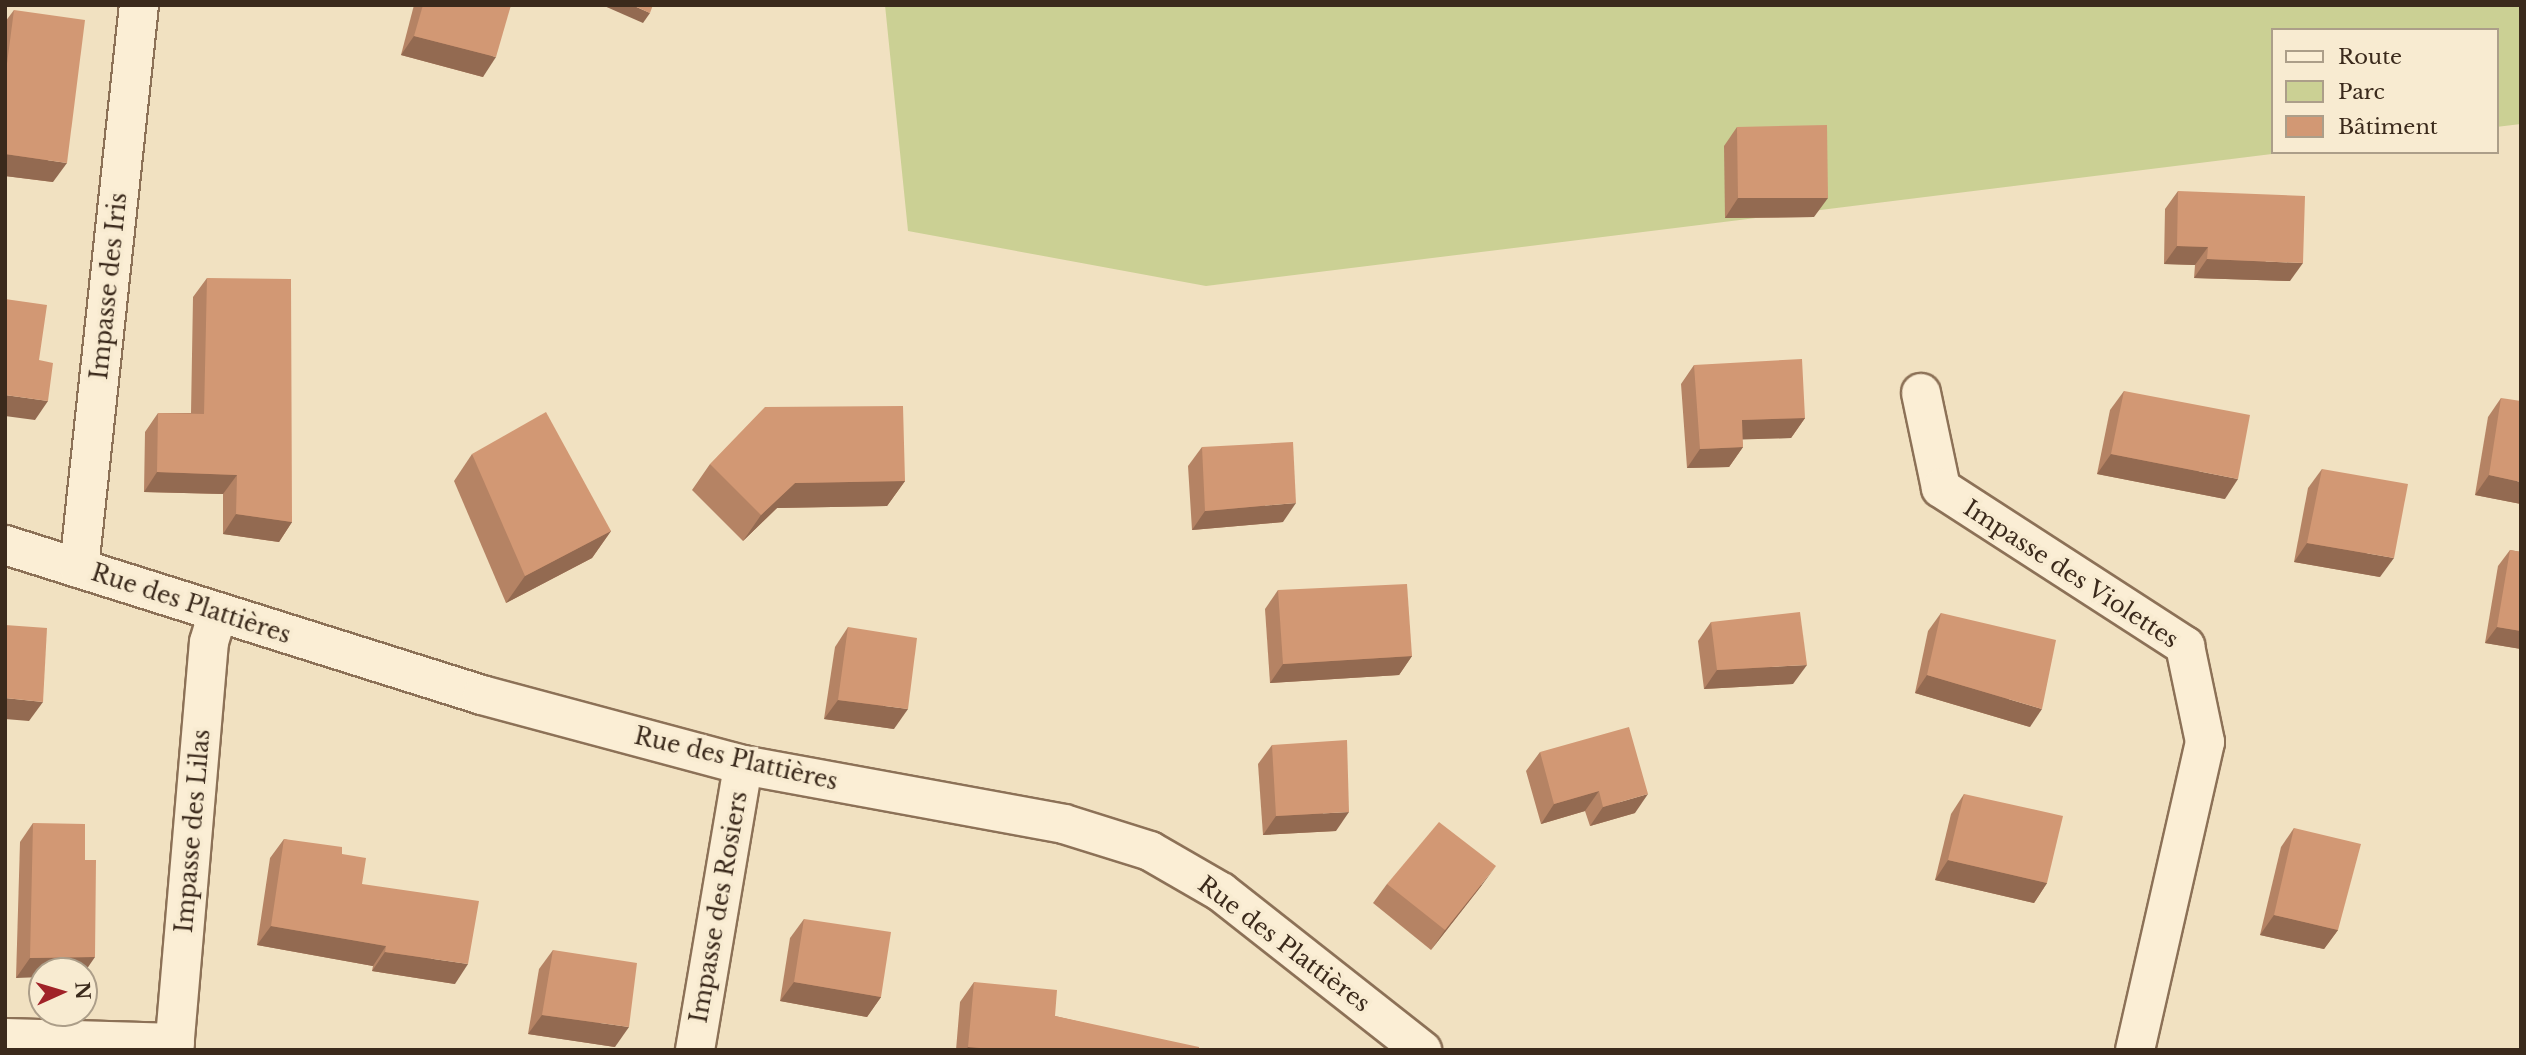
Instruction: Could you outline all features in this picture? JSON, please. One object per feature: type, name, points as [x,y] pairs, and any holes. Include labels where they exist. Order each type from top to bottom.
[{"type":"street","name":"Impasse des Iris","points":[[79,568],[139,5]]},
{"type":"street","name":"Impasse des Violettes","points":[[1921,393],[1941,488],[2185,646],[2205,742],[2135,1050]]},
{"type":"street","name":"Rue des Plattières","points":[[5,545],[482,695],[743,765],[1064,824],[1150,851],[1220,892],[1422,1050]]},
{"type":"street","name":"Impasse des Lilas","points":[[174,1047],[209,642],[218,613]]},
{"type":"street","name":"Impasse des Rosiers","points":[[695,1050],[743,765]]},
{"type":"street","points":[[5,1038],[174,1047]]},
{"type":"green space","points":[[885,5],[2521,5],[2521,124],[2498,127],[2498,28],[2270,28],[2270,154],[2273,154],[1206,286],[908,231]]},
{"type":"building","points":[[423,5],[511,5],[496,57],[414,36]]},
{"type":"building","points":[[632,5],[653,5],[650,13]]},
{"type":"building","points":[[14,10],[85,20],[67,163],[5,154],[5,79]]},
{"type":"building","points":[[1827,125],[1828,198],[1738,198],[1737,127]]},
{"type":"building","points":[[2178,191],[2305,196],[2303,263],[2207,259],[2208,247],[2177,246]]},
{"type":"building","points":[[207,278],[291,279],[292,522],[236,514],[237,475],[157,472],[158,413],[204,414]]},
{"type":"building","points":[[5,299],[47,305],[39,360],[53,363],[48,401],[5,395]]},
{"type":"building","points":[[1802,359],[1805,418],[1742,420],[1743,447],[1700,449],[1694,365]]},
{"type":"building","points":[[2124,391],[2250,415],[2238,479],[2111,454]]},
{"type":"building","points":[[2501,398],[2521,401],[2521,482],[2489,475]]},
{"type":"building","points":[[903,406],[905,481],[795,483],[761,515],[710,464],[765,407]]},
{"type":"building","points":[[546,412],[611,531],[525,576],[472,454]]},
{"type":"building","points":[[1293,442],[1296,503],[1205,511],[1202,447]]},
{"type":"building","points":[[2322,469],[2408,484],[2394,558],[2307,543]]},
{"type":"building","points":[[2510,550],[2521,552],[2521,631],[2497,627]]},
{"type":"building","points":[[1407,584],[1412,656],[1283,664],[1278,590]]},
{"type":"building","points":[[1800,612],[1807,665],[1717,670],[1711,622]]},
{"type":"building","points":[[1941,613],[2056,640],[2042,709],[1927,675]]},
{"type":"building","points":[[5,625],[47,628],[43,702],[5,698]]},
{"type":"building","points":[[848,627],[917,638],[908,709],[838,700]]},
{"type":"building","points":[[1629,727],[1648,794],[1603,807],[1599,791],[1554,804],[1540,752]]},
{"type":"building","points":[[1347,740],[1349,812],[1276,816],[1272,745]]},
{"type":"building","points":[[1964,794],[2063,816],[2047,883],[1948,860]]},
{"type":"building","points":[[1439,822],[1496,866],[1445,930],[1387,884]]},
{"type":"building","points":[[33,823],[85,824],[85,860],[96,860],[95,957],[30,957]]},
{"type":"building","points":[[2294,828],[2361,844],[2338,930],[2274,915]]},
{"type":"building","points":[[284,839],[342,847],[342,854],[366,858],[362,884],[479,901],[468,964],[385,952],[386,946],[271,926]]},
{"type":"building","points":[[804,919],[891,932],[881,997],[794,982]]},
{"type":"building","points":[[553,950],[637,963],[629,1027],[542,1015]]},
{"type":"building","points":[[974,982],[1057,990],[1055,1016],[1199,1047],[1199,1050],[1004,1050],[968,1047]]}]
